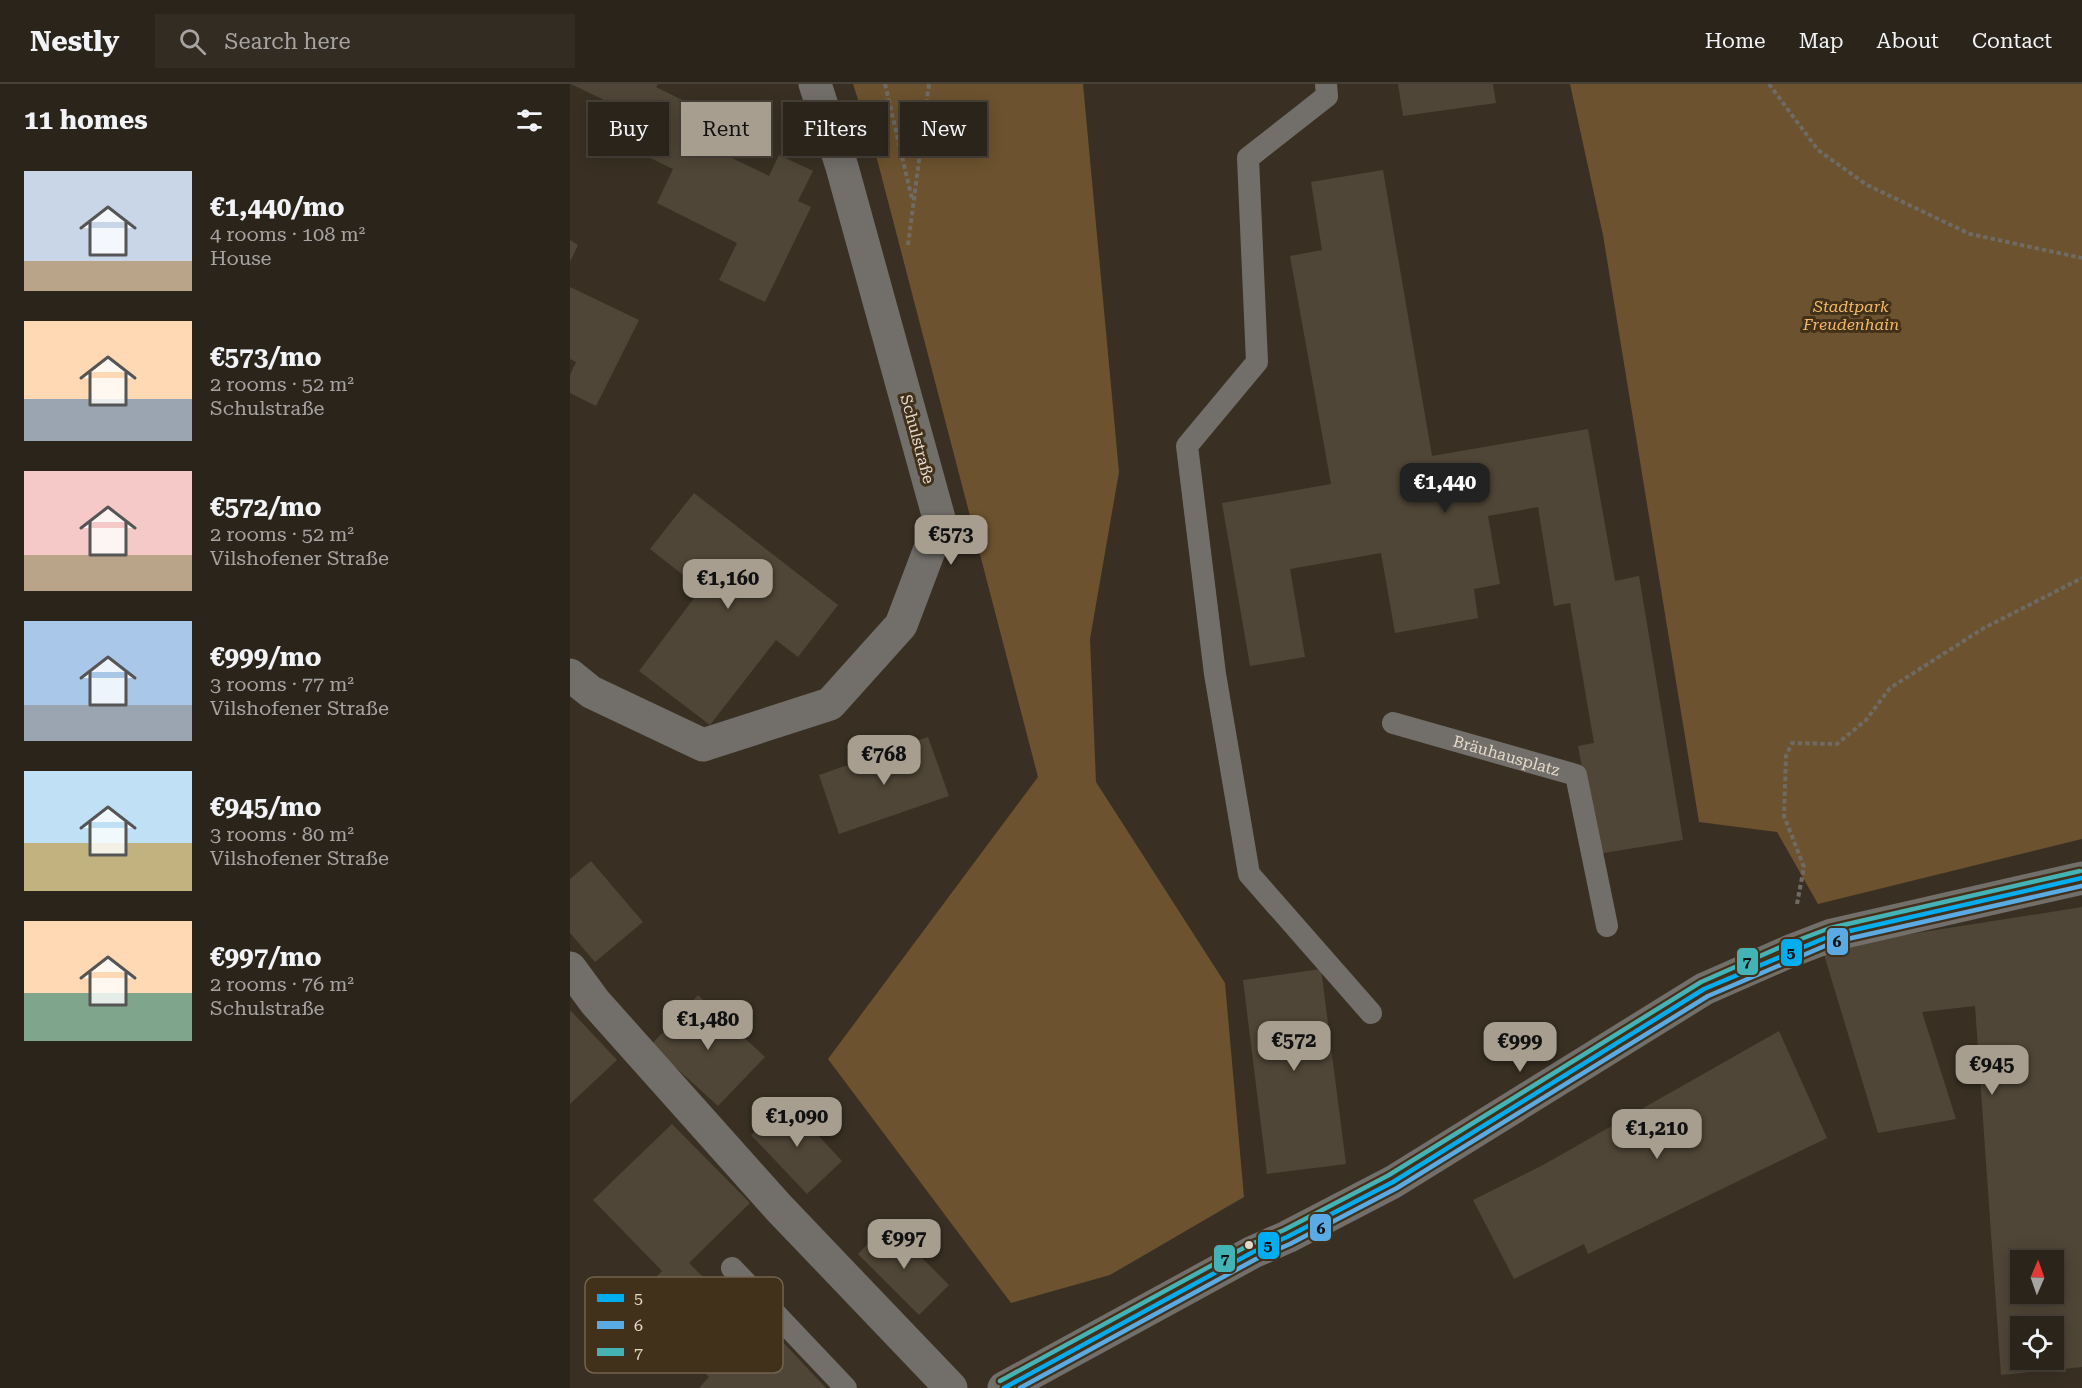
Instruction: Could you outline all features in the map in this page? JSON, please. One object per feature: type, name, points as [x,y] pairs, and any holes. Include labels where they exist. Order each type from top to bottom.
[{"type":"street","name":"Schulstraße","points":[[570,675],[591,692],[703,745],[830,704],[901,625],[940,522],[846,178],[815,84]]},
{"type":"street","points":[[1004,1388],[1253,1252],[1393,1182],[1704,989],[1832,935],[2082,878]]},
{"type":"street","points":[[570,968],[595,1002],[779,1208],[951,1388]]},
{"type":"lane","points":[[1326,84],[1327,96],[1248,158],[1257,362],[1187,446],[1215,674],[1249,874],[1371,1013]]},
{"type":"lane","name":"Bräuhausplatz","points":[[1393,723],[1576,775],[1607,926]]},
{"type":"lane","points":[[732,1268],[741,1277]]},
{"type":"lane","points":[[783,1322],[846,1388]]},
{"type":"path","points":[[885,84],[913,204]]},
{"type":"path","points":[[908,249],[929,84]]},
{"type":"path","points":[[1769,84],[1818,150],[1867,184],[1970,234],[2082,258]]},
{"type":"path","points":[[1788,952],[1804,867],[1784,816],[1786,756],[1792,743],[1837,744],[1866,720],[1890,688],[1984,628],[2082,578]]},
{"type":"green space","points":[[853,84],[1083,84],[1119,472],[1090,639],[1096,782],[1225,983],[1244,1197],[1110,1275],[1011,1303],[828,1059],[1038,777],[876,156],[888,156],[888,102],[859,102]]},
{"type":"green space","name":"Stadtpark Freudenhain","points":[[1570,84],[2082,84],[2082,839],[1818,904],[1777,832],[1699,822],[1603,235]]},
{"type":"building","points":[[571,84],[658,84],[656,87],[686,102],[681,102],[681,156],[728,156],[769,176],[779,155],[813,171],[798,201],[811,207],[765,302],[719,280],[737,243],[657,203],[673,169],[646,156],[669,156],[669,102],[603,102],[604,100]]},
{"type":"building","points":[[1398,84],[1493,84],[1496,103],[1403,116]]},
{"type":"building","points":[[1383,170],[1432,456],[1588,429],[1615,581],[1639,576],[1683,840],[1598,854],[1578,746],[1594,743],[1570,603],[1554,606],[1538,507],[1488,516],[1500,584],[1474,589],[1478,618],[1395,633],[1381,553],[1290,569],[1305,657],[1250,666],[1222,503],[1331,484],[1290,256],[1322,250],[1311,182]]},
{"type":"building","points":[[570,240],[578,245],[570,262]]},
{"type":"building","points":[[570,287],[639,320],[596,406],[570,393],[570,375],[576,362],[570,359]]},
{"type":"building","points":[[694,493],[838,605],[798,657],[776,640],[710,725],[639,671],[701,589],[650,549]]},
{"type":"building","points":[[928,737],[949,796],[839,834],[819,775]]},
{"type":"building","points":[[591,861],[643,922],[595,962],[570,933],[570,879]]},
{"type":"building","points":[[2082,907],[2082,1367],[2064,1369],[2064,1316],[2010,1316],[2010,1370],[2052,1370],[2001,1375],[1975,1006],[1922,1012],[1956,1119],[1878,1133],[1822,948]]},
{"type":"building","points":[[1321,969],[1346,1164],[1267,1174],[1243,980]]},
{"type":"building","points":[[698,995],[765,1057],[718,1106],[651,1045]]},
{"type":"building","points":[[570,1012],[617,1060],[570,1104]]},
{"type":"building","points":[[1779,1031],[1827,1138],[1588,1254],[1584,1244],[1514,1279],[1473,1200],[1543,1165]]},
{"type":"building","points":[[787,1102],[842,1161],[807,1194],[751,1135]]},
{"type":"building","points":[[672,1124],[750,1203],[689,1263],[703,1277],[656,1277],[662,1271],[593,1200]]},
{"type":"building","points":[[888,1224],[949,1285],[919,1315],[858,1254]]},
{"type":"building","points":[[783,1342],[826,1388],[699,1388],[709,1377],[705,1373],[783,1373]]},
{"type":"transit line","name":"7","points":[[1000,1381],[1249,1245],[1284,1230],[1389,1175],[1701,982],[1830,928],[2080,871]]},
{"type":"transit line","name":"5","points":[[1004,1388],[1253,1252],[1393,1182],[1704,989],[1832,935],[2082,878]]},
{"type":"transit line","name":"6","points":[[1020,1388],[1256,1259],[1290,1244],[1397,1188],[1708,996],[1834,942],[2082,886]]}]
